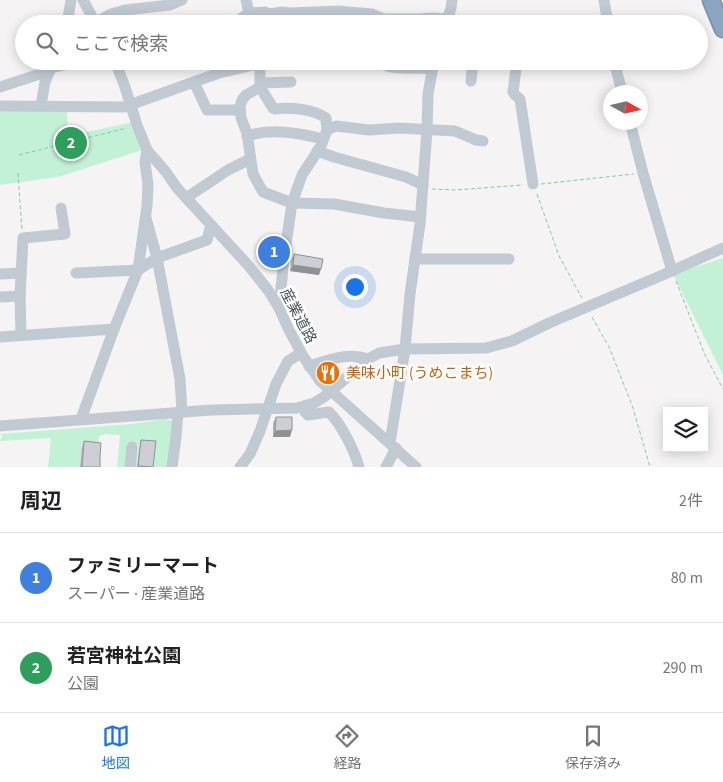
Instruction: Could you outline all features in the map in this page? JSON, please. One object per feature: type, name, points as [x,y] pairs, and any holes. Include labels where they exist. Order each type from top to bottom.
[{"type":"highway","points":[[712,0],[723,28]]},
{"type":"street","points":[[68,15],[71,0]]},
{"type":"street","points":[[83,0],[91,15]]},
{"type":"street","points":[[109,15],[125,10],[170,5],[182,0]]},
{"type":"street","points":[[246,0],[249,13]]},
{"type":"street","points":[[449,15],[452,0]]},
{"type":"street","points":[[604,0],[606,15]]},
{"type":"street","points":[[246,15],[249,13],[265,12],[270,14],[338,11],[374,15]]},
{"type":"street","points":[[0,87],[48,70]]},
{"type":"street","points":[[41,106],[45,82],[50,70]]},
{"type":"street","name":"産業道路","points":[[118,70],[147,150],[186,198],[248,264],[268,290],[301,353],[320,381],[416,467]]},
{"type":"street","points":[[0,106],[124,107],[232,70]]},
{"type":"street","points":[[263,70],[260,85],[276,110],[294,109],[312,112],[326,118],[325,135],[318,151],[302,174],[292,203],[279,308]]},
{"type":"street","points":[[386,467],[393,446],[405,349],[423,187],[428,94],[432,70]]},
{"type":"street","points":[[471,81],[472,70]]},
{"type":"street","points":[[516,70],[513,92],[520,99],[533,184]]},
{"type":"street","points":[[616,70],[620,85]]},
{"type":"street","points":[[194,82],[208,110],[240,110]]},
{"type":"street","points":[[291,82],[260,85],[242,100],[241,118],[247,136],[253,174],[263,192],[292,203],[334,204],[420,217]]},
{"type":"street","points":[[247,136],[256,133],[325,135],[336,126],[369,130],[387,128],[455,131],[483,141]]},
{"type":"street","points":[[632,130],[672,271]]},
{"type":"street","points":[[81,419],[138,270],[146,218],[148,185],[145,162],[147,150]]},
{"type":"street","points":[[318,151],[406,177],[423,187]]},
{"type":"street","points":[[186,198],[250,158]]},
{"type":"street","points":[[21,335],[22,238],[65,234],[61,208]]},
{"type":"street","points":[[146,218],[157,258],[180,379],[180,412],[172,467]]},
{"type":"street","points":[[76,274],[138,270],[157,258],[207,240],[211,225]]},
{"type":"street","points":[[0,426],[180,412],[297,408],[314,403],[331,392],[368,359],[380,353],[405,349],[486,348],[512,341],[549,323],[723,248]]},
{"type":"street","points":[[415,259],[509,259]]},
{"type":"street","points":[[0,274],[21,273]]},
{"type":"street","points":[[0,297],[20,296]]},
{"type":"street","points":[[0,337],[114,330]]},
{"type":"street","points":[[240,467],[250,454],[276,384],[288,361],[301,353]]},
{"type":"street","points":[[309,366],[350,356],[360,356],[368,359]]},
{"type":"street","points":[[305,406],[305,412],[308,415],[329,412],[335,418],[356,454],[359,467]]},
{"type":"street","points":[[176,437],[181,467]]},
{"type":"street","points":[[130,467],[132,447]]},
{"type":"path","points":[[19,155],[137,125]]},
{"type":"path","points":[[18,173],[22,238]]},
{"type":"path","points":[[423,187],[455,190],[643,173]]},
{"type":"path","points":[[533,184],[559,256],[609,347],[632,405],[650,467]]},
{"type":"path","points":[[672,271],[705,355],[723,389]]},
{"type":"green space","points":[[0,105],[67,107],[68,136],[134,122],[145,149],[58,177],[0,185]]},
{"type":"green space","points":[[723,258],[723,375],[673,274]]},
{"type":"green space","points":[[164,419],[174,421],[170,467],[152,467],[140,443],[137,445],[139,447],[137,467],[117,467],[120,435],[105,434],[99,436],[98,449],[82,447],[80,467],[48,467],[51,438],[0,441],[2,435],[0,434],[132,424]]},
{"type":"building","points":[[276,236],[280,241],[277,257],[266,244]]},
{"type":"building","points":[[294,254],[323,259],[321,269],[293,265]]},
{"type":"building","points":[[276,417],[292,417],[292,430],[275,431]]},
{"type":"building","points":[[141,440],[156,441],[153,467],[138,466]]},
{"type":"building","points":[[84,441],[101,443],[100,467],[82,467]]},
{"type":"place","name":"若宮神社公園","points":[[71,143]]},
{"type":"place","name":"ファミリーマート","points":[[274,252]]},
{"type":"place","name":"美味小町 (うめこまち)","points":[[328,373]]}]
